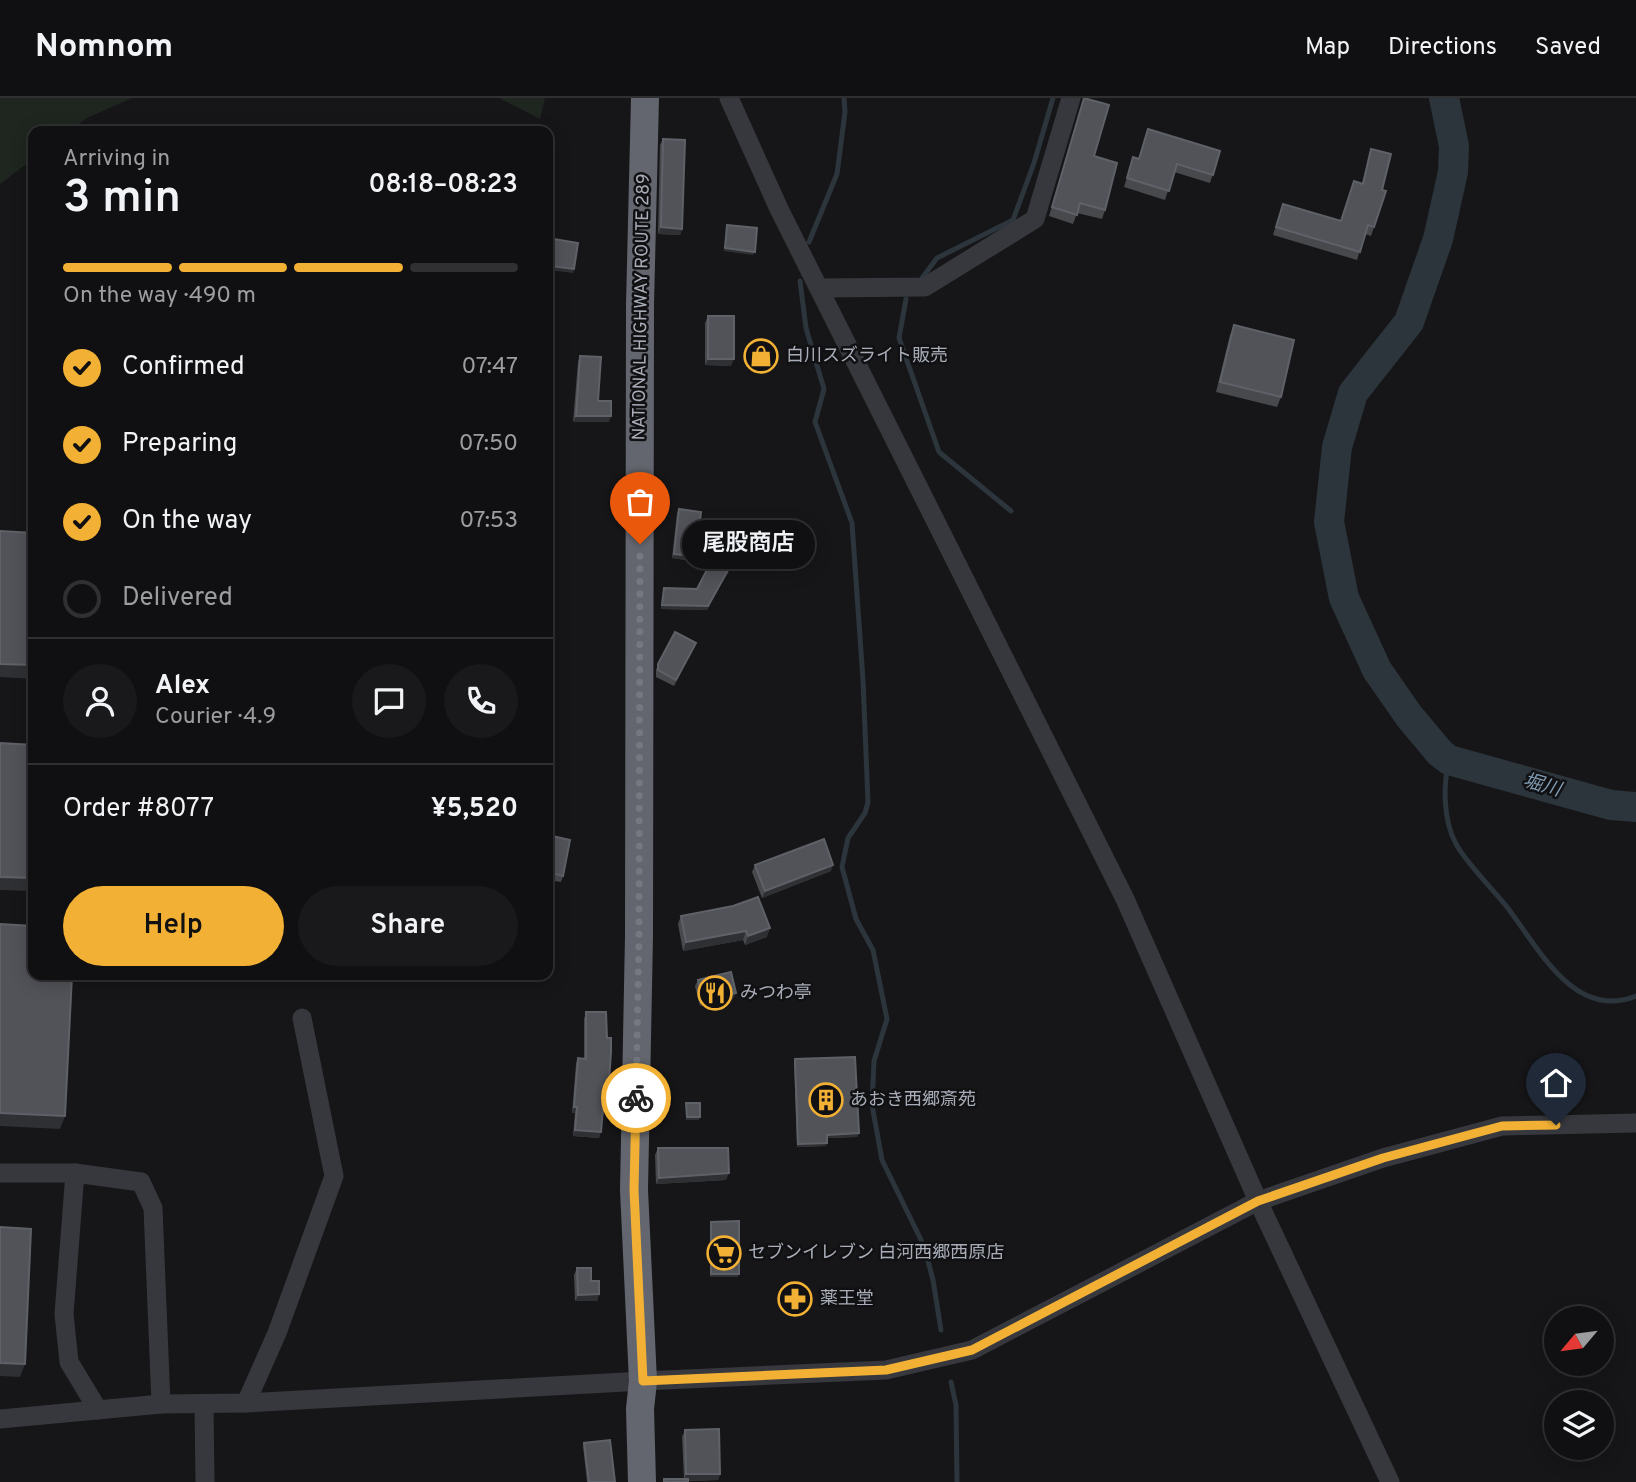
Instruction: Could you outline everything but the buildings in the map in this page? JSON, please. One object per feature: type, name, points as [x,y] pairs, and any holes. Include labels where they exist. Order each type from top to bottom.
[{"type":"highway","name":"NATIONAL HIGHWAY ROUTE 289","points":[[642,1482],[640,1409],[643,1381],[634,1190],[639,868],[640,305],[645,98]]},
{"type":"street","points":[[729,98],[779,209],[821,288],[1130,911],[1258,1201],[1391,1482]]},
{"type":"street","points":[[821,288],[925,287],[1034,219],[1071,98]]},
{"type":"street","points":[[246,1403],[277,1333],[334,1176],[302,1018]]},
{"type":"street","points":[[0,1419],[161,1404],[204,1405],[886,1370],[972,1350],[1258,1201],[1383,1158],[1502,1126],[1636,1124]]},
{"type":"street","points":[[0,1173],[75,1173],[141,1182],[153,1208],[161,1404]]},
{"type":"street","points":[[75,1173],[64,1314],[69,1362],[97,1410]]},
{"type":"street","points":[[204,1405],[205,1482]]},
{"type":"shaded area","points":[[0,98],[132,98],[87,118],[77,126],[28,126],[28,163],[0,184]]},
{"type":"shaded area","points":[[499,98],[545,98],[540,119]]},
{"type":"waterway","points":[[809,242],[837,174],[845,112],[844,98]]},
{"type":"waterway","points":[[922,278],[937,258],[1013,220],[1034,163],[1053,98]]},
{"type":"waterway","name":"堀川","points":[[1444,98],[1454,146],[1453,172],[1438,239],[1409,322],[1353,393],[1337,447],[1329,522],[1344,598],[1377,670],[1409,716],[1449,760],[1611,805],[1636,807]]},
{"type":"waterway","points":[[800,281],[806,328],[824,389],[815,422],[852,523],[868,802],[865,813],[848,838],[842,867],[856,919],[873,950],[887,1019],[874,1061],[872,1105],[882,1160],[924,1246],[941,1330]]},
{"type":"waterway","points":[[906,299],[899,338],[939,452],[1011,511]]},
{"type":"waterway","points":[[1449,760],[1445,802],[1456,844],[1545,959],[1576,989],[1594,998],[1614,1001],[1636,996]]},
{"type":"waterway","points":[[951,1382],[956,1405],[957,1482]]},
{"type":"way so far","points":[[636,1098],[640,544]]},
{"type":"place","name":"白川スズライト販売","points":[[761,356]]},
{"type":"place","name":"尾股商店","points":[[640,544]]},
{"type":"place","name":"みつわ亭","points":[[715,993]]},
{"type":"place","name":"あおき西郷斎苑","points":[[826,1100]]},
{"type":"place","name":"セブンイレブン 白河西郷西原店","points":[[724,1253]]},
{"type":"place","name":"薬王堂","points":[[795,1299]]},
{"type":"route","points":[[636,1098],[634,1190],[643,1381],[886,1370],[972,1350],[1258,1201],[1383,1158],[1502,1126],[1556,1125]]}]
